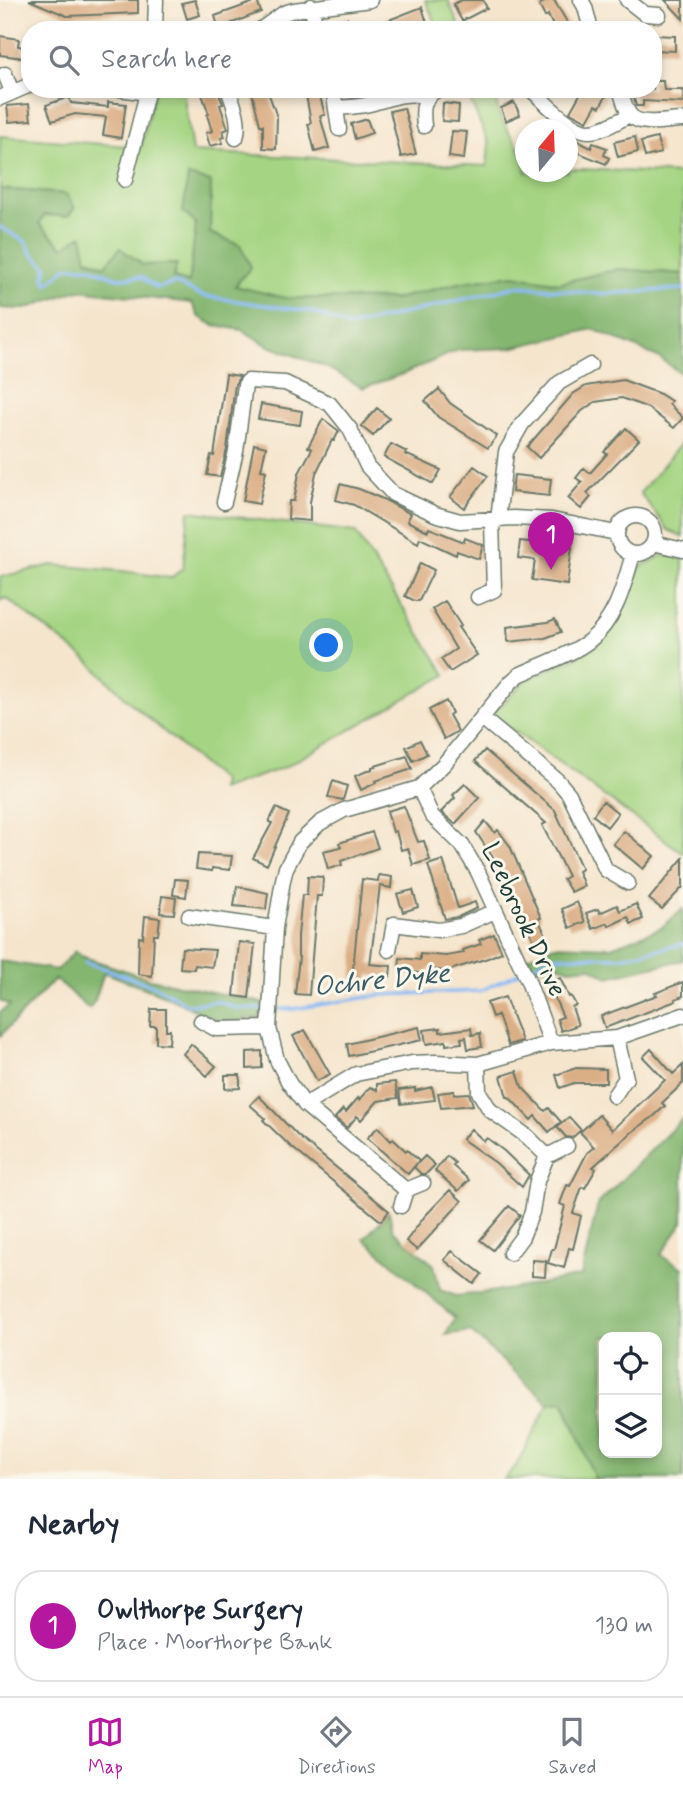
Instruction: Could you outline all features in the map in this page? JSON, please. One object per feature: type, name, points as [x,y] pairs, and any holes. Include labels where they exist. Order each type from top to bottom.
[{"type":"street","points":[[155,21],[156,0]]},
{"type":"street","points":[[273,21],[284,13],[311,6],[370,0]]},
{"type":"street","points":[[627,0],[645,14],[659,15]]},
{"type":"street","points":[[587,3],[590,21]]},
{"type":"street","points":[[311,6],[315,21]]},
{"type":"street","points":[[5,74],[6,95]]},
{"type":"street","points":[[125,180],[146,98]]},
{"type":"street","points":[[231,98],[239,128],[236,138]]},
{"type":"street","points":[[335,98],[339,129]]},
{"type":"street","points":[[337,108],[388,98]]},
{"type":"street","points":[[424,126],[422,111],[430,98]]},
{"type":"street","points":[[541,98],[573,126],[586,131],[603,128],[630,116],[647,122],[683,120]]},
{"type":"street","points":[[623,98],[630,116]]},
{"type":"street","points":[[478,597],[494,590],[495,520],[506,452],[522,424],[559,383],[590,365]]},
{"type":"street","points":[[224,502],[236,451],[245,385],[248,381],[285,383],[330,404],[350,429],[367,466],[393,494],[460,521],[514,518],[552,520],[616,533]]},
{"type":"street","points":[[642,516],[654,529],[653,543],[643,552],[633,554],[621,548],[616,533],[618,526],[628,517],[642,516]]},
{"type":"street","points":[[653,543],[683,550]]},
{"type":"street","points":[[406,1190],[305,1105],[277,1060],[269,1025],[275,928],[286,868],[300,842],[320,823],[344,810],[418,788],[444,764],[519,675],[588,641],[604,624],[621,595],[633,554]]},
{"type":"street","points":[[482,718],[558,781],[569,794],[606,870],[628,883]]},
{"type":"street","name":"Leebrook Drive","points":[[418,788],[432,816],[461,845],[478,872],[528,981],[551,1044]]},
{"type":"street","points":[[389,950],[394,924],[439,930],[461,926],[495,911]]},
{"type":"street","points":[[189,916],[275,928]]},
{"type":"street","points":[[305,1105],[356,1074],[412,1063],[478,1064],[551,1044],[617,1038],[683,1014]]},
{"type":"street","points":[[201,1021],[216,1029],[269,1025]]},
{"type":"street","points":[[614,1096],[626,1078],[617,1038]]},
{"type":"street","points":[[478,1064],[479,1092],[490,1110],[528,1137],[547,1156]]},
{"type":"street","points":[[510,1253],[522,1237],[532,1212],[537,1181],[547,1156],[567,1146]]},
{"type":"street","points":[[406,1190],[423,1183]]},
{"type":"street","points":[[401,1206],[406,1190]]},
{"type":"green space","points":[[425,0],[448,0],[457,21],[435,21]]},
{"type":"green space","points":[[153,98],[184,98],[192,152],[487,166],[489,143],[469,98],[496,98],[498,112],[515,142],[515,182],[578,182],[578,169],[683,174],[683,274],[619,269],[559,283],[514,275],[463,282],[395,299],[285,298],[234,286],[240,245],[210,233],[211,182],[196,231],[190,283],[173,278],[177,264],[143,265],[120,249],[105,266],[63,247],[39,224],[44,215],[67,216],[74,208],[66,194],[0,189],[0,136],[141,147]]},
{"type":"green space","points":[[188,176],[211,182],[210,233],[240,245],[251,267],[235,286],[285,298],[395,299],[463,282],[514,275],[559,283],[619,269],[683,274],[683,375],[658,357],[593,329],[510,348],[458,350],[363,388],[326,367],[269,346],[242,330],[213,325],[198,316],[192,303],[78,290],[25,309],[0,308],[0,189],[66,194],[75,208],[68,216],[44,215],[39,224],[63,247],[82,235],[87,259],[105,266],[120,248],[143,265],[177,264],[173,278],[189,283],[196,224],[183,212]]},
{"type":"green space","points":[[683,441],[683,537],[668,530],[640,493]]},
{"type":"green space","points":[[189,511],[355,532],[446,675],[285,767],[220,790],[222,781],[133,705],[87,660],[6,598],[0,601],[0,577],[52,565],[171,578],[183,568]]},
{"type":"green space","points":[[665,554],[683,558],[683,853],[492,715],[525,680],[578,657],[613,620],[631,595],[640,567]]},
{"type":"green space","points":[[683,909],[683,960],[608,977],[590,967],[570,969],[558,965],[531,969],[526,958],[554,945],[611,947],[661,928]]},
{"type":"green space","points":[[75,951],[81,956],[150,979],[264,1003],[259,1018],[220,1022],[163,995],[104,972],[95,1000],[89,1009],[55,979],[0,1036],[0,1012],[10,1005],[0,1001],[0,961],[57,970]]},
{"type":"green space","points":[[683,1118],[683,1222],[661,1255],[683,1268],[683,1479],[595,1479],[564,1401],[549,1403],[470,1331],[445,1335],[455,1318],[364,1239],[389,1212],[393,1230],[434,1265],[440,1290],[456,1296],[581,1276],[598,1204]]},
{"type":"green space","points":[[563,1401],[595,1479],[504,1479],[516,1466],[549,1403]]},
{"type":"building","points":[[29,0],[138,0],[138,13],[67,16]]},
{"type":"building","points":[[195,0],[200,15],[187,19],[182,3]]},
{"type":"building","points":[[462,0],[483,0],[487,8],[462,21],[453,4]]},
{"type":"building","points":[[554,0],[566,21],[551,21],[548,15],[545,17],[539,5]]},
{"type":"building","points":[[665,0],[683,0],[683,19]]},
{"type":"building","points":[[257,1],[261,12],[237,21],[216,21],[215,16]]},
{"type":"building","points":[[422,7],[426,21],[386,21]]},
{"type":"building","points":[[662,35],[675,36],[675,51],[662,50]]},
{"type":"building","points":[[0,36],[19,39],[21,58],[0,55]]},
{"type":"building","points":[[662,81],[664,90],[683,90],[683,103],[643,101],[643,106],[636,106],[634,98],[662,98]]},
{"type":"building","points":[[66,98],[69,98],[71,103],[108,107],[108,102],[126,104],[121,138],[103,135],[106,117],[75,114],[52,121],[46,105]]},
{"type":"building","points":[[203,98],[221,98],[223,104],[220,105],[228,129],[223,131],[223,143],[210,146],[206,133],[212,131],[207,115],[209,114]]},
{"type":"building","points":[[253,98],[270,98],[277,117],[276,149],[263,148],[263,125],[260,125]]},
{"type":"building","points":[[307,98],[320,98],[325,115],[320,116],[329,148],[315,152],[308,124],[311,123]]},
{"type":"building","points":[[578,98],[605,98],[600,107],[596,105],[587,121],[570,112]]},
{"type":"building","points":[[514,102],[520,115],[506,121],[501,108]]},
{"type":"building","points":[[443,103],[459,105],[458,122],[442,121]]},
{"type":"building","points":[[29,104],[31,120],[9,122],[7,106]]},
{"type":"building","points":[[404,108],[416,154],[401,157],[390,111]]},
{"type":"building","points":[[367,119],[372,133],[355,139],[351,124]]},
{"type":"building","points":[[452,131],[467,132],[464,159],[449,157]]},
{"type":"building","points":[[635,137],[638,152],[618,157],[614,142]]},
{"type":"building","points":[[657,138],[661,153],[645,157],[641,142]]},
{"type":"building","points":[[578,141],[591,148],[593,143],[607,148],[604,155],[609,158],[606,164],[578,152]]},
{"type":"building","points":[[226,374],[240,376],[235,384],[227,449],[220,477],[207,475],[211,455],[214,456]]},
{"type":"building","points":[[623,380],[660,394],[671,401],[669,404],[683,418],[674,428],[648,408],[622,398],[595,402],[582,411],[539,458],[527,447],[573,394],[586,386]]},
{"type":"building","points":[[439,389],[450,403],[497,436],[488,448],[438,417],[425,401]]},
{"type":"building","points":[[261,404],[302,411],[300,425],[258,419]]},
{"type":"building","points":[[377,408],[389,418],[373,436],[361,426]]},
{"type":"building","points":[[323,419],[339,431],[316,473],[310,502],[310,521],[288,519],[289,501],[294,501],[299,473],[312,449],[308,447]]},
{"type":"building","points":[[626,428],[639,440],[587,493],[591,497],[581,509],[568,498],[582,482],[576,478],[584,468],[590,473],[607,454],[604,452]]},
{"type":"building","points":[[254,444],[266,447],[261,470],[266,471],[259,504],[243,501]]},
{"type":"building","points":[[391,444],[407,452],[405,454],[441,470],[433,484],[384,457]]},
{"type":"building","points":[[474,466],[488,476],[464,508],[450,497]]},
{"type":"building","points":[[514,475],[551,479],[549,496],[512,492]]},
{"type":"building","points":[[340,484],[385,500],[411,514],[407,521],[428,531],[429,528],[464,542],[465,538],[483,545],[479,559],[457,551],[456,555],[420,538],[418,543],[354,505],[336,500]]},
{"type":"building","points":[[520,541],[572,547],[567,585],[532,580],[535,560],[518,558]]},
{"type":"building","points":[[420,563],[434,570],[419,601],[415,601],[405,596]]},
{"type":"building","points":[[445,601],[477,655],[450,672],[441,659],[456,649],[432,609]]},
{"type":"building","points":[[555,619],[561,632],[545,638],[508,642],[507,627]]},
{"type":"building","points":[[446,701],[452,713],[449,715],[458,731],[444,739],[429,710]]},
{"type":"building","points":[[420,740],[427,754],[413,761],[406,747]]},
{"type":"building","points":[[485,750],[555,810],[582,869],[578,871],[584,886],[571,892],[563,879],[568,876],[542,825],[546,823],[475,761]]},
{"type":"building","points":[[407,756],[412,769],[375,781],[376,783],[361,790],[355,776],[372,767]]},
{"type":"building","points":[[333,781],[347,786],[343,800],[328,797]]},
{"type":"building","points":[[465,784],[479,798],[455,824],[441,812]]},
{"type":"building","points":[[603,801],[618,813],[607,827],[593,815]]},
{"type":"building","points":[[404,806],[418,842],[424,841],[430,860],[413,865],[408,848],[401,850],[387,811]]},
{"type":"building","points":[[276,808],[289,814],[267,865],[253,858],[272,823],[269,822]]},
{"type":"building","points":[[485,821],[495,833],[498,830],[510,846],[541,918],[538,919],[546,935],[534,941],[503,873],[476,832]]},
{"type":"building","points":[[624,831],[654,856],[643,869],[613,844]]},
{"type":"building","points":[[372,832],[378,848],[341,861],[342,865],[328,869],[323,851],[341,847],[339,843]]},
{"type":"building","points":[[198,854],[232,856],[230,870],[196,869]]},
{"type":"building","points":[[683,858],[683,887],[662,909],[649,899]]},
{"type":"building","points":[[443,860],[458,908],[475,902],[477,908],[458,917],[445,919],[428,865]]},
{"type":"building","points":[[379,875],[392,877],[391,888],[380,886],[370,964],[391,966],[390,977],[369,975],[368,980],[352,979],[362,879],[378,881]]},
{"type":"building","points":[[308,876],[323,877],[322,896],[317,896],[309,995],[295,994],[302,895],[307,895]]},
{"type":"building","points":[[175,879],[188,880],[186,897],[173,895]]},
{"type":"building","points":[[237,886],[268,893],[266,909],[234,906]]},
{"type":"building","points":[[413,890],[418,907],[403,912],[397,894]]},
{"type":"building","points":[[162,896],[176,898],[174,914],[160,913]]},
{"type":"building","points":[[577,902],[585,922],[570,928],[562,909]]},
{"type":"building","points":[[636,904],[643,919],[631,924],[628,917],[609,926],[608,923],[593,929],[586,913],[598,909],[600,913],[617,905],[620,911]]},
{"type":"building","points":[[145,916],[160,918],[158,935],[154,935],[152,976],[138,974],[139,937],[143,938]]},
{"type":"building","points":[[494,934],[502,952],[488,958],[447,971],[399,971],[400,958],[420,960],[420,954],[446,956],[464,953],[463,950],[481,944],[479,940]]},
{"type":"building","points":[[239,942],[255,944],[249,998],[234,996]]},
{"type":"building","points":[[182,948],[215,950],[212,967],[195,965],[194,969],[180,968]]},
{"type":"building","points":[[560,978],[576,1005],[572,1007],[578,1025],[561,1031],[557,1019],[563,1017],[553,994],[550,996],[545,985]]},
{"type":"building","points":[[683,982],[683,996],[675,999],[676,1001],[605,1028],[601,1016]]},
{"type":"building","points":[[505,997],[522,1041],[508,1045],[498,1015],[492,1017],[487,1003]]},
{"type":"building","points":[[151,1009],[166,1009],[166,1030],[170,1030],[169,1044],[156,1043],[156,1026],[150,1026]]},
{"type":"building","points":[[419,1027],[422,1040],[349,1056],[347,1044]]},
{"type":"building","points":[[440,1028],[440,1032],[471,1028],[472,1035],[480,1033],[482,1047],[468,1049],[466,1037],[461,1038],[462,1043],[446,1045],[446,1041],[426,1044],[424,1030]]},
{"type":"building","points":[[305,1030],[330,1074],[317,1081],[293,1036]]},
{"type":"building","points":[[191,1044],[216,1066],[207,1076],[183,1054]]},
{"type":"building","points":[[651,1049],[673,1074],[683,1065],[683,1083],[662,1103],[665,1106],[593,1167],[596,1169],[585,1188],[582,1187],[573,1213],[581,1216],[573,1249],[569,1248],[564,1268],[548,1263],[565,1206],[560,1204],[567,1185],[570,1186],[587,1153],[594,1147],[580,1132],[599,1115],[612,1130],[665,1080],[643,1057]]},
{"type":"building","points":[[262,1051],[262,1068],[247,1069],[247,1052]]},
{"type":"building","points":[[576,1068],[606,1069],[606,1083],[574,1083],[560,1088],[556,1075]]},
{"type":"building","points":[[517,1071],[522,1087],[545,1111],[549,1108],[561,1122],[549,1132],[535,1116],[531,1120],[507,1097],[501,1076]]},
{"type":"building","points":[[225,1075],[240,1075],[240,1088],[225,1089]]},
{"type":"building","points":[[395,1082],[398,1098],[378,1101],[361,1120],[357,1116],[347,1128],[335,1118],[343,1109],[346,1112],[370,1087],[377,1090],[377,1084]]},
{"type":"building","points":[[432,1087],[435,1100],[401,1104],[399,1090],[415,1088],[415,1091]]},
{"type":"building","points":[[454,1091],[454,1094],[469,1093],[473,1105],[441,1108],[438,1093]]},
{"type":"building","points":[[259,1096],[298,1136],[389,1211],[381,1221],[263,1120],[265,1118],[250,1105]]},
{"type":"building","points":[[569,1117],[581,1130],[572,1138],[566,1137],[557,1127]]},
{"type":"building","points":[[378,1127],[391,1141],[393,1139],[419,1161],[408,1174],[367,1138]]},
{"type":"building","points":[[471,1129],[484,1141],[487,1138],[504,1151],[529,1175],[522,1187],[496,1163],[462,1139]]},
{"type":"building","points":[[425,1156],[435,1165],[426,1174],[421,1174],[414,1167]]},
{"type":"building","points":[[447,1156],[455,1163],[453,1166],[469,1180],[458,1191],[435,1171]]},
{"type":"building","points":[[450,1190],[462,1201],[417,1250],[406,1241]]},
{"type":"building","points":[[509,1206],[520,1215],[493,1250],[480,1240]]},
{"type":"building","points":[[452,1251],[482,1274],[474,1284],[444,1260]]},
{"type":"building","points":[[532,1260],[546,1261],[545,1277],[532,1276]]},
{"type":"waterway","points":[[0,227],[26,242],[31,253],[47,267],[44,280],[48,284],[67,267],[89,267],[117,278],[141,277],[157,288],[175,283],[202,296],[313,312],[349,327],[518,286],[601,294],[683,289]]},
{"type":"waterway","name":"Ochre Dyke","points":[[525,969],[553,956],[621,957],[683,944]]},
{"type":"waterway","name":"Ochre Dyke","points":[[85,962],[157,987],[188,1005],[217,1001],[236,1008],[265,1009]]},
{"type":"waterway","name":"Ochre Dyke","points":[[273,1009],[293,1009],[381,995],[480,991],[518,973]]},
{"type":"place","name":"Owlthorpe Surgery","points":[[551,570]]}]
